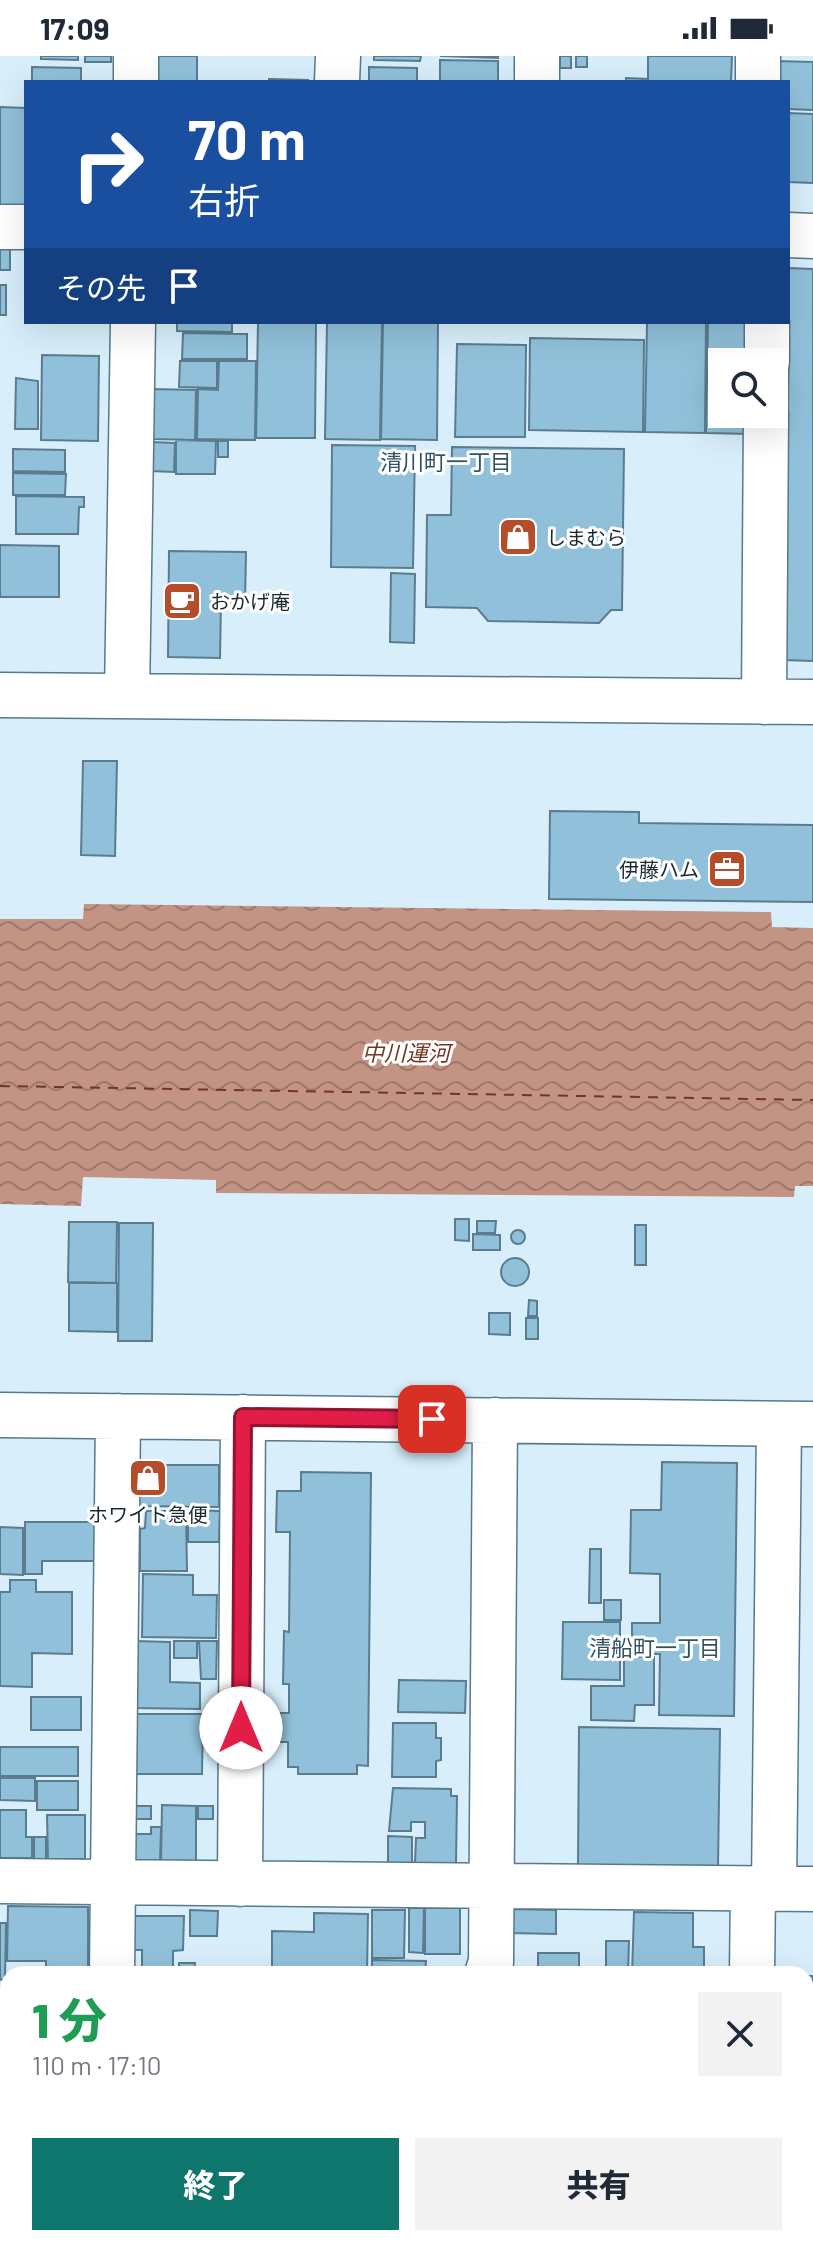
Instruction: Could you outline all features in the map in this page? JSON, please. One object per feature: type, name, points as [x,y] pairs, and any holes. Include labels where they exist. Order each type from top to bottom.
[{"type":"street","points":[[136,56],[136,80]]},
{"type":"street","points":[[337,80],[338,56]]},
{"type":"street","points":[[537,56],[537,80]]},
{"type":"street","points":[[758,56],[758,80]]},
{"type":"street","points":[[0,227],[24,227]]},
{"type":"street","points":[[790,235],[813,236]]},
{"type":"street","points":[[127,696],[133,324]]},
{"type":"street","points":[[767,324],[767,348]]},
{"type":"street","points":[[764,702],[766,428]]},
{"type":"street","points":[[0,695],[813,702]]},
{"type":"street","points":[[0,1415],[796,1424],[780,1889],[755,1966]]},
{"type":"street","points":[[112,1966],[118,1416]]},
{"type":"street","points":[[240,1884],[243,1417]]},
{"type":"street","points":[[490,1966],[495,1420]]},
{"type":"street","points":[[0,1881],[780,1889]]},
{"type":"water","name":"中川運河","points":[[84,904],[771,912],[772,927],[813,928],[813,1186],[795,1186],[794,1197],[216,1193],[216,1180],[83,1177],[81,1206],[0,1204],[0,919],[83,919]]},
{"type":"building","points":[[41,56],[78,56],[78,60],[41,59]]},
{"type":"building","points":[[85,56],[111,56],[111,62],[85,62]]},
{"type":"building","points":[[157,56],[197,56],[197,80],[157,80]]},
{"type":"building","points":[[374,56],[421,56],[420,61],[374,60]]},
{"type":"building","points":[[440,56],[498,56],[498,58]]},
{"type":"building","points":[[560,56],[571,56],[571,68],[560,68]]},
{"type":"building","points":[[576,56],[587,56],[587,67],[576,67]]},
{"type":"building","points":[[648,56],[732,56],[731,80],[626,80],[626,78],[648,79]]},
{"type":"building","points":[[440,60],[498,61],[498,80],[440,80]]},
{"type":"building","points":[[776,61],[813,62],[813,110],[790,109],[790,80],[775,80]]},
{"type":"building","points":[[32,67],[81,68],[81,80],[32,80]]},
{"type":"building","points":[[369,67],[417,68],[417,80],[369,80]]},
{"type":"building","points":[[0,107],[24,108],[24,206],[0,206]]},
{"type":"building","points":[[790,113],[813,114],[813,183],[790,182]]},
{"type":"building","points":[[0,246],[10,247],[10,270],[0,270]]},
{"type":"building","points":[[790,268],[813,269],[813,661],[785,660],[789,332],[784,332],[790,324]]},
{"type":"building","points":[[0,285],[6,285],[6,315],[0,315]]},
{"type":"building","points":[[177,324],[232,324],[232,332],[177,331]]},
{"type":"building","points":[[258,324],[316,324],[315,438],[256,438]]},
{"type":"building","points":[[327,324],[382,324],[380,440],[325,439]]},
{"type":"building","points":[[383,324],[438,324],[437,440],[381,439]]},
{"type":"building","points":[[647,324],[706,324],[705,433],[645,432]]},
{"type":"building","points":[[708,324],[753,324],[752,348],[708,348],[708,428],[751,428],[751,434],[706,433]]},
{"type":"building","points":[[183,333],[247,334],[247,359],[182,359]]},
{"type":"building","points":[[530,338],[644,340],[643,432],[529,430]]},
{"type":"building","points":[[457,344],[526,345],[525,437],[455,437]]},
{"type":"building","points":[[42,355],[99,356],[98,441],[41,440]]},
{"type":"building","points":[[180,361],[217,361],[217,388],[179,387]]},
{"type":"building","points":[[219,361],[256,361],[255,440],[197,439],[198,389],[218,390]]},
{"type":"building","points":[[16,378],[38,381],[38,429],[15,429]]},
{"type":"building","points":[[152,389],[196,390],[195,440],[152,439]]},
{"type":"building","points":[[176,440],[216,441],[215,474],[176,474]]},
{"type":"building","points":[[218,441],[228,441],[228,457],[218,457]]},
{"type":"building","points":[[151,442],[175,443],[174,472],[150,471]]},
{"type":"building","points":[[332,445],[415,446],[413,568],[331,567]]},
{"type":"building","points":[[452,447],[624,449],[622,610],[611,610],[599,623],[488,621],[477,608],[426,607],[427,515],[451,515]]},
{"type":"building","points":[[13,449],[65,450],[65,472],[13,471]]},
{"type":"building","points":[[13,473],[66,474],[65,495],[13,495]]},
{"type":"building","points":[[16,496],[84,497],[84,507],[79,507],[78,534],[16,534]]},
{"type":"building","points":[[0,545],[59,546],[59,597],[0,597]]},
{"type":"building","points":[[169,551],[246,552],[245,603],[221,602],[220,658],[168,657]]},
{"type":"building","points":[[391,573],[415,574],[414,643],[390,642]]},
{"type":"building","points":[[83,761],[117,761],[115,856],[81,855]]},
{"type":"building","points":[[550,811],[639,812],[639,823],[813,825],[813,902],[549,899]]},
{"type":"building","points":[[455,1219],[469,1219],[469,1241],[455,1240]]},
{"type":"building","points":[[477,1221],[496,1221],[495,1233],[477,1233]]},
{"type":"building","points":[[69,1222],[117,1222],[116,1283],[68,1282]]},
{"type":"building","points":[[119,1223],[153,1223],[152,1341],[118,1341]]},
{"type":"building","points":[[635,1225],[646,1225],[646,1265],[635,1265]]},
{"type":"building","points":[[518,1230],[525,1237],[518,1244],[511,1237]]},
{"type":"building","points":[[473,1234],[500,1235],[500,1250],[473,1250]]},
{"type":"building","points":[[515,1258],[525,1262],[529,1272],[525,1282],[515,1286],[505,1282],[501,1272],[505,1262]]},
{"type":"building","points":[[69,1283],[117,1283],[117,1332],[69,1331]]},
{"type":"building","points":[[529,1300],[537,1301],[537,1316],[528,1316]]},
{"type":"building","points":[[489,1313],[510,1313],[510,1335],[489,1334]]},
{"type":"building","points":[[526,1318],[538,1318],[538,1339],[526,1339]]},
{"type":"building","points":[[662,1462],[737,1463],[734,1716],[659,1715],[660,1654],[632,1654],[632,1623],[660,1623],[660,1574],[630,1573],[631,1510],[661,1510]]},
{"type":"building","points":[[137,1465],[219,1465],[219,1507],[137,1506]]},
{"type":"building","points":[[301,1472],[371,1473],[368,1766],[357,1765],[357,1774],[298,1774],[298,1767],[288,1767],[288,1742],[274,1742],[275,1713],[289,1713],[289,1684],[283,1684],[284,1631],[289,1632],[290,1532],[276,1532],[277,1491],[301,1491]]},
{"type":"building","points":[[188,1510],[220,1511],[219,1542],[188,1542]]},
{"type":"building","points":[[146,1511],[186,1511],[187,1571],[140,1571],[140,1529],[145,1528]]},
{"type":"building","points":[[25,1522],[97,1522],[97,1561],[42,1561],[42,1574],[25,1574]]},
{"type":"building","points":[[0,1527],[23,1528],[23,1575],[0,1574]]},
{"type":"building","points":[[590,1549],[601,1549],[601,1603],[589,1603]]},
{"type":"building","points":[[143,1574],[193,1575],[193,1595],[217,1595],[216,1638],[142,1637]]},
{"type":"building","points":[[10,1580],[36,1580],[36,1592],[72,1592],[72,1654],[32,1653],[32,1687],[0,1686],[0,1592],[10,1592]]},
{"type":"building","points":[[604,1600],[621,1600],[621,1620],[604,1620]]},
{"type":"building","points":[[563,1622],[620,1622],[620,1680],[562,1679]]},
{"type":"building","points":[[135,1641],[170,1642],[170,1682],[200,1683],[200,1709],[134,1708]]},
{"type":"building","points":[[174,1641],[197,1641],[197,1658],[174,1658]]},
{"type":"building","points":[[199,1641],[217,1641],[216,1679],[201,1679]]},
{"type":"building","points":[[624,1656],[654,1657],[654,1705],[635,1705],[634,1721],[591,1720],[591,1686],[624,1686]]},
{"type":"building","points":[[399,1680],[466,1681],[465,1713],[398,1712]]},
{"type":"building","points":[[31,1697],[81,1697],[81,1730],[31,1730]]},
{"type":"building","points":[[137,1714],[203,1714],[202,1774],[136,1774]]},
{"type":"building","points":[[393,1723],[436,1723],[436,1738],[441,1738],[441,1760],[436,1761],[436,1777],[392,1777]]},
{"type":"building","points":[[579,1727],[720,1729],[718,1866],[578,1865]]},
{"type":"building","points":[[0,1747],[78,1747],[78,1776],[0,1776]]},
{"type":"building","points":[[0,1778],[35,1778],[35,1801],[0,1800]]},
{"type":"building","points":[[37,1781],[78,1781],[78,1810],[37,1810]]},
{"type":"building","points":[[393,1788],[451,1789],[451,1796],[457,1796],[456,1863],[415,1863],[416,1838],[425,1838],[425,1822],[411,1822],[411,1831],[389,1831]]},
{"type":"building","points":[[162,1805],[196,1806],[196,1862],[161,1862]]},
{"type":"building","points":[[133,1806],[151,1806],[151,1819],[133,1819]]},
{"type":"building","points":[[198,1806],[213,1806],[213,1819],[198,1819]]},
{"type":"building","points":[[0,1810],[26,1810],[26,1837],[32,1837],[32,1858],[0,1858]]},
{"type":"building","points":[[47,1815],[85,1815],[85,1859],[48,1859]]},
{"type":"building","points":[[151,1827],[161,1827],[160,1862],[134,1862],[135,1834],[151,1834]]},
{"type":"building","points":[[388,1836],[412,1837],[412,1865],[388,1865]]},
{"type":"building","points":[[34,1837],[46,1837],[46,1859],[34,1859]]},
{"type":"building","points":[[8,1906],[88,1907],[88,1966],[46,1966],[46,1961],[7,1961]]},
{"type":"building","points":[[409,1908],[424,1908],[423,1953],[409,1952]]},
{"type":"building","points":[[425,1908],[460,1908],[460,1954],[425,1954]]},
{"type":"building","points":[[510,1909],[556,1910],[556,1934],[510,1933]]},
{"type":"building","points":[[190,1910],[218,1911],[217,1936],[190,1936]]},
{"type":"building","points":[[372,1910],[405,1910],[404,1958],[372,1958]]},
{"type":"building","points":[[634,1912],[693,1913],[693,1947],[704,1947],[704,1966],[632,1966]]},
{"type":"building","points":[[314,1913],[368,1914],[367,1966],[272,1966],[272,1931],[314,1932]]},
{"type":"building","points":[[133,1916],[184,1916],[183,1950],[173,1951],[173,1966],[142,1966],[142,1950],[133,1950]]},
{"type":"building","points":[[0,1923],[6,1923],[5,1966],[0,1966]]},
{"type":"building","points":[[606,1941],[629,1941],[628,1966],[606,1966]]},
{"type":"building","points":[[538,1953],[579,1953],[579,1966],[538,1966]]},
{"type":"building","points":[[372,1960],[426,1961],[426,1966],[372,1966]]},
{"type":"building","points":[[179,1963],[195,1963],[195,1966],[179,1966]]},
{"type":"ferry route","points":[[0,1086],[813,1100]]},
{"type":"place","name":"しまむら","points":[[518,537]]},
{"type":"place","name":"おかげ庵","points":[[182,601]]},
{"type":"place","name":"伊藤ハム","points":[[727,869]]},
{"type":"place","name":"ホワイト急便","points":[[148,1478]]},
{"type":"district","name":"清川町一丁目","points":[[446,461]]},
{"type":"district","name":"清船町一丁目","points":[[655,1647]]},
{"type":"route","points":[[241,1728],[243,1417],[432,1419]]}]
